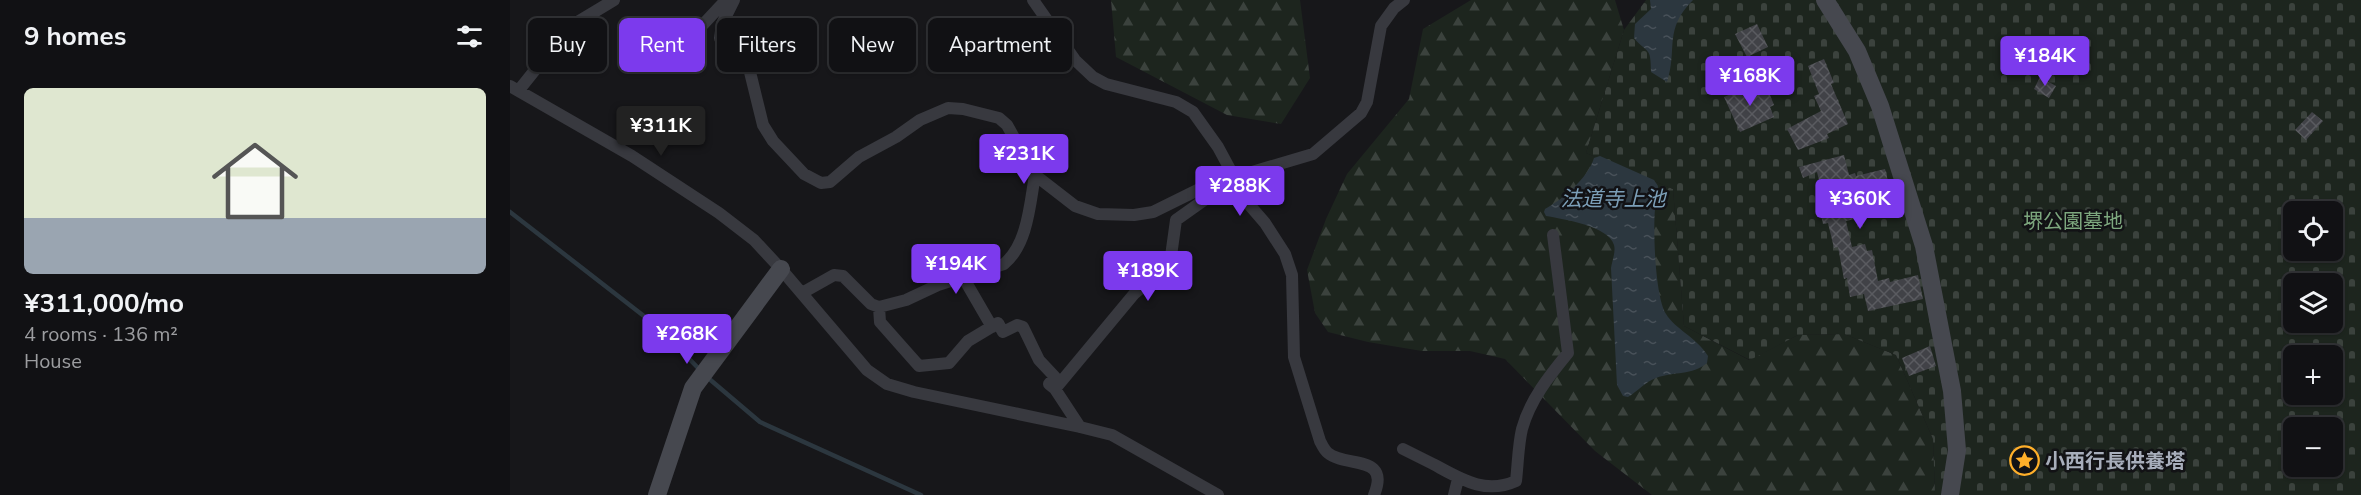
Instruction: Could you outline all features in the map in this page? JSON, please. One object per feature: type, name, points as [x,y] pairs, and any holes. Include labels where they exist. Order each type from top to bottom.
[{"type":"street","points":[[614,0],[576,23],[515,88],[632,156],[719,213],[754,240],[867,370],[887,384],[914,392],[1112,435],[1218,495]]},
{"type":"street","points":[[705,22],[726,0]]},
{"type":"street","points":[[734,0],[722,24],[720,38],[741,55],[750,72],[763,125],[773,141],[804,174],[821,183],[830,182],[859,157],[896,137],[920,120],[948,108],[999,118],[1006,125],[1035,175],[1075,206],[1098,214],[1134,215],[1153,212],[1232,177],[1313,154],[1325,146],[1342,127],[1361,113],[1368,102],[1381,26],[1394,8],[1404,0]]},
{"type":"street","points":[[1033,0],[1075,60],[1093,76],[1106,84],[1176,102],[1193,112],[1218,147],[1232,177],[1233,189],[1246,201],[1280,246],[1292,274],[1294,357],[1320,441],[1326,452],[1335,457],[1370,466],[1376,473],[1378,483],[1374,495]]},
{"type":"street","points":[[1825,0],[1857,51],[1880,106],[1924,246],[1952,391],[1957,450],[1950,495]]},
{"type":"street","points":[[802,293],[834,275],[843,276],[871,304],[879,307],[906,300],[938,285],[1004,264],[1011,258],[1022,237],[1035,175]]},
{"type":"street","points":[[1055,389],[1134,294],[1167,266],[1171,256],[1176,220],[1232,177]]},
{"type":"street","points":[[1403,449],[1473,486],[1491,488],[1507,486],[1516,481],[1522,431],[1530,406],[1547,378],[1568,353],[1553,235]]},
{"type":"street","points":[[657,495],[693,388],[781,269]]},
{"type":"street","points":[[963,277],[992,327]]},
{"type":"street","points":[[879,307],[880,322],[919,366],[949,363],[968,341],[998,323],[1003,332],[1017,325],[1023,327],[1039,360],[1055,377],[1049,384],[1055,389],[1080,427]]},
{"type":"street","points":[[1454,495],[1458,479]]},
{"type":"green space","points":[[1111,0],[1300,0],[1310,78],[1281,124],[1227,115],[1116,57]]},
{"type":"green space","points":[[1471,0],[1615,0],[1624,30],[1586,153],[1673,189],[1684,326],[1749,360],[1798,335],[1844,334],[1896,355],[1933,439],[1935,495],[1652,495],[1595,451],[1505,359],[1470,351],[1422,351],[1368,342],[1328,332],[1315,313],[1307,270],[1326,219],[1347,174],[1409,99],[1423,29]]},
{"type":"green space","name":"堺公園墓地","points":[[1646,0],[2361,0],[2361,495],[1935,495],[1933,439],[1896,355],[1844,334],[1798,335],[1750,360],[1684,326],[1673,189],[1586,153],[1624,30]]},
{"type":"water","points":[[1650,0],[1693,0],[1674,30],[1667,82],[1651,72],[1649,54],[1634,38],[1635,24],[1651,9]]},
{"type":"water","name":"法道寺上池","points":[[1600,156],[1654,180],[1658,186],[1654,219],[1657,279],[1662,305],[1670,319],[1708,356],[1707,363],[1701,367],[1689,372],[1656,378],[1628,397],[1623,396],[1617,385],[1611,268],[1614,245],[1610,238],[1595,228],[1574,221],[1546,216],[1544,212],[1574,187],[1591,166],[1594,158]]},
{"type":"building","points":[[1757,24],[1768,47],[1747,57],[1735,34]]},
{"type":"building","points":[[1824,59],[1834,83],[1831,84],[1848,124],[1827,134],[1829,138],[1798,150],[1787,129],[1821,111],[1814,96],[1819,94],[1808,66]]},
{"type":"building","points":[[2040,77],[2056,86],[2049,98],[2034,89]]},
{"type":"building","points":[[1759,82],[1763,92],[1768,90],[1774,105],[1770,107],[1774,117],[1740,132],[1724,97]]},
{"type":"building","points":[[2312,112],[2323,121],[2306,140],[2295,130]]},
{"type":"building","points":[[1844,155],[1849,175],[1855,173],[1856,176],[1885,169],[1895,210],[1846,221],[1852,247],[1865,244],[1867,251],[1872,250],[1878,281],[1889,278],[1890,282],[1918,275],[1923,299],[1868,311],[1864,294],[1850,297],[1838,247],[1834,248],[1828,223],[1823,224],[1820,210],[1826,209],[1817,172],[1803,178],[1799,167]]},
{"type":"building","points":[[1930,346],[1936,366],[1909,376],[1902,358]]},
{"type":"waterway","points":[[510,212],[658,327],[701,371]]},
{"type":"waterway","points":[[707,377],[760,422],[921,495]]},
{"type":"place","name":"小西行長供養塔","points":[[2024,461]]}]
